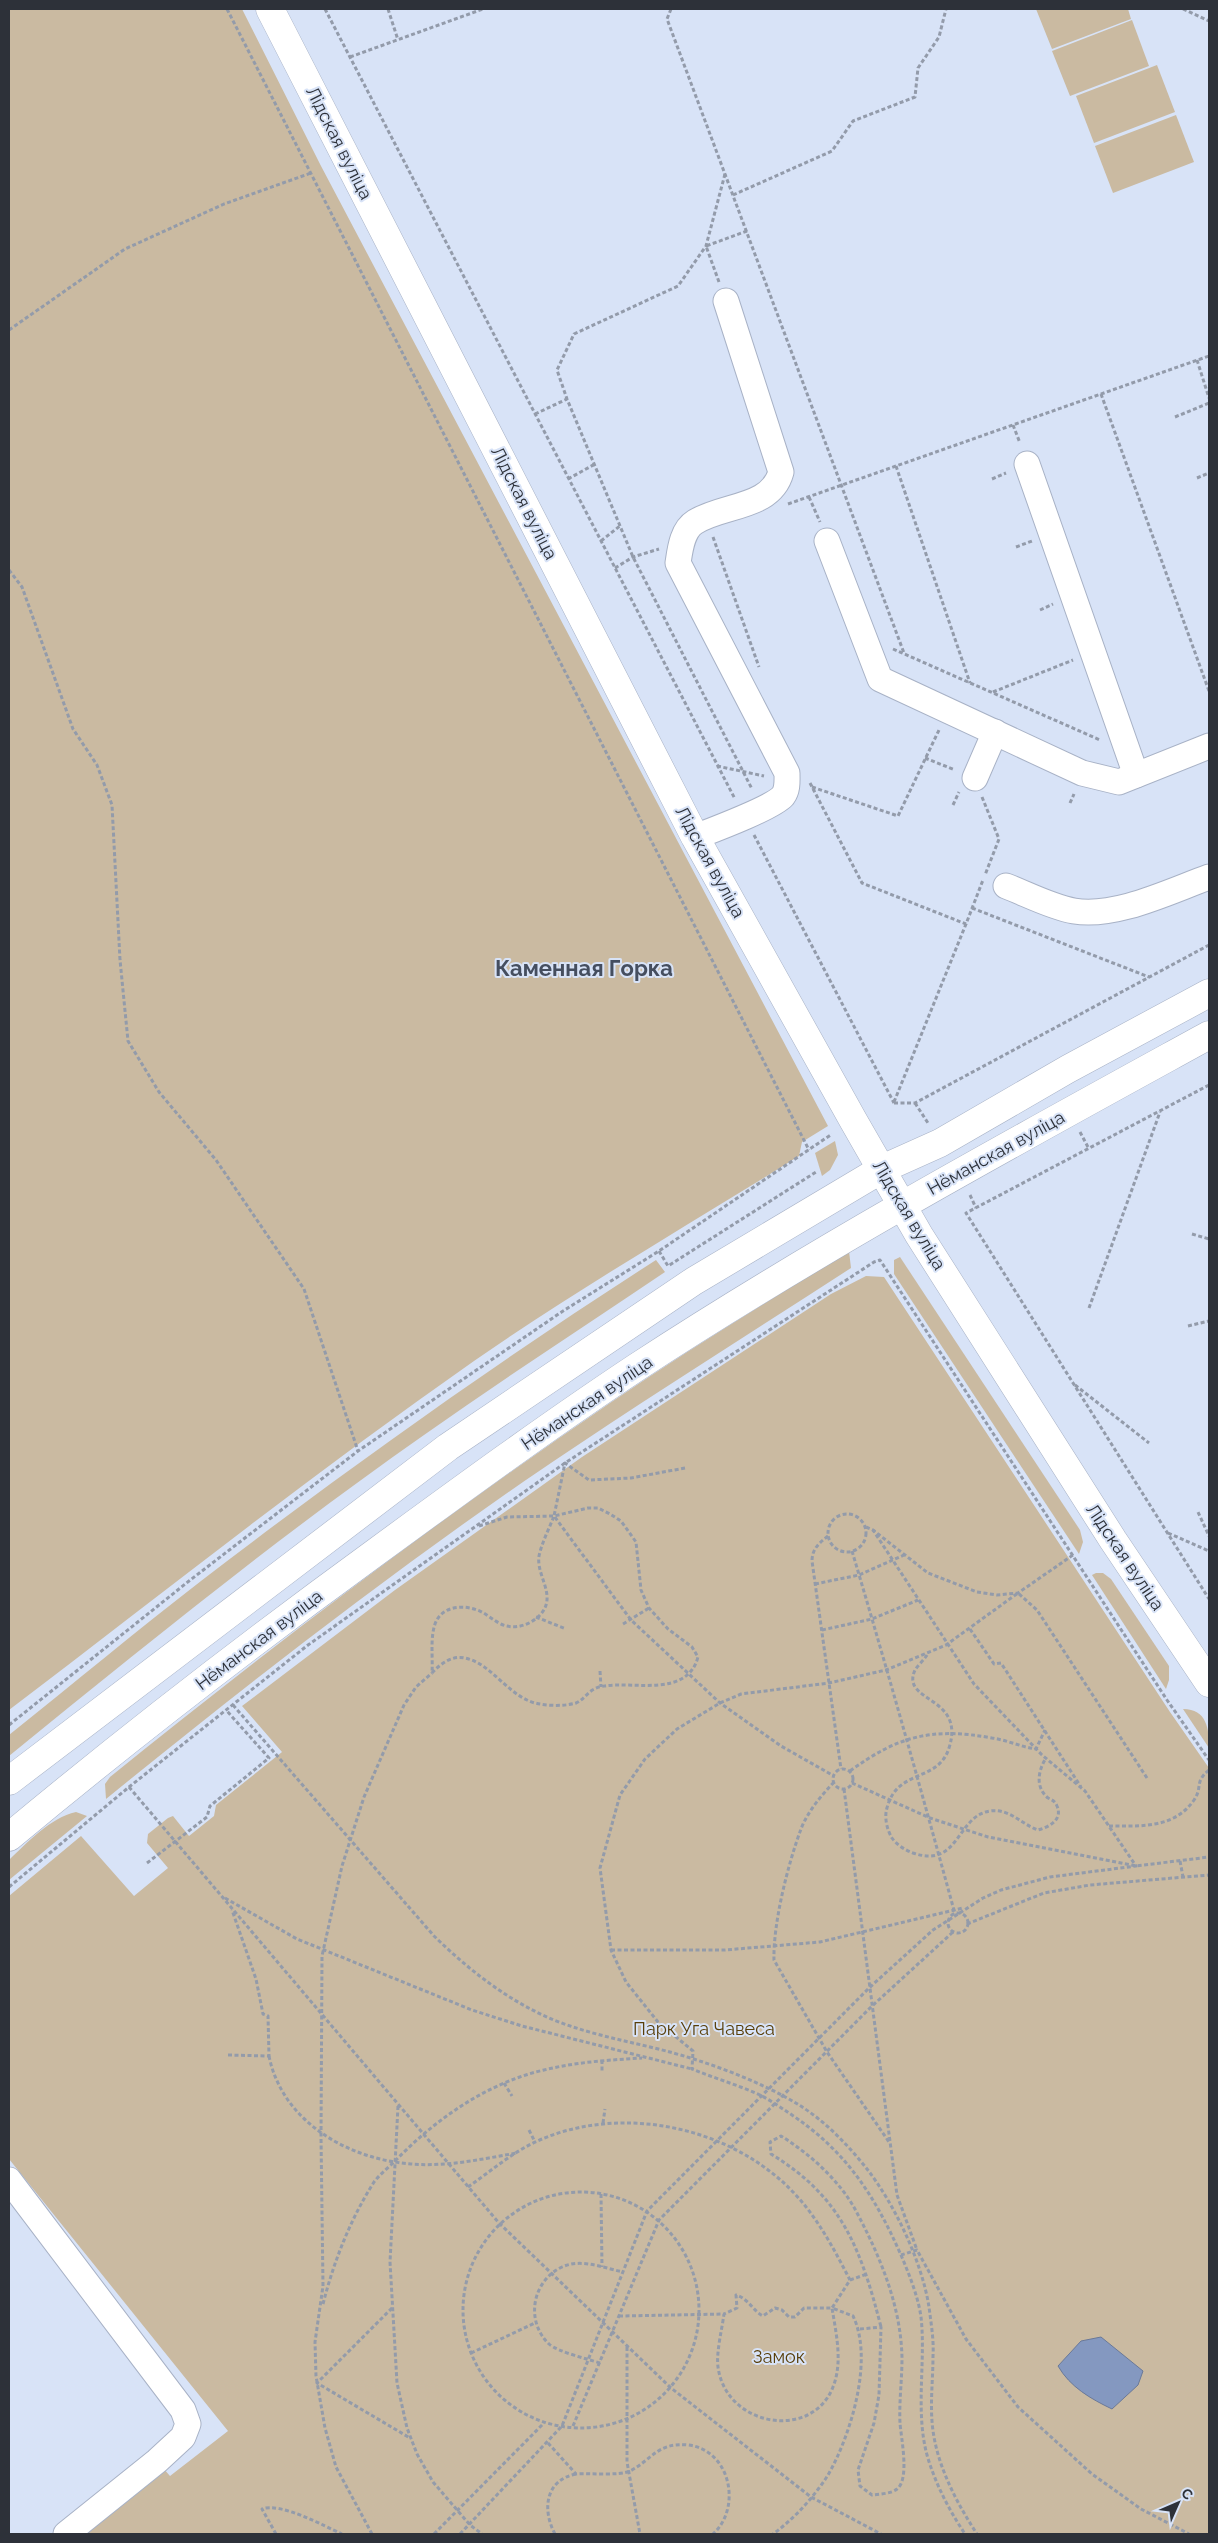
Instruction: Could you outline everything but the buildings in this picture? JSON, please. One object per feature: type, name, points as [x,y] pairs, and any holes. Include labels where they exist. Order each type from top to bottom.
[{"type":"main road","name":"Лідская вуліца","points":[[270,9],[695,837],[919,1235],[1112,1540],[1209,1683]]},
{"type":"main road","name":"Нёманская вуліца","points":[[9,1781],[448,1447],[694,1281],[882,1169],[940,1142],[1068,1069],[1209,993]]},
{"type":"main road","name":"Нёманская вуліца","points":[[9,1837],[77,1781],[289,1616],[450,1497],[636,1368],[853,1232],[1209,1036]]},
{"type":"lane","points":[[695,837],[753,813],[782,796],[788,785],[787,774],[678,563],[681,542],[694,522],[766,495],[777,485],[781,472],[726,301]]},
{"type":"lane","points":[[1027,464],[1132,764]]},
{"type":"lane","points":[[828,541],[880,679],[1082,773],[1119,782],[1132,764],[1209,746]]},
{"type":"lane","points":[[975,778],[995,732]]},
{"type":"lane","points":[[1006,886],[1071,911],[1090,913],[1138,903],[1209,877]]},
{"type":"lane","points":[[9,2180],[183,2410],[188,2424],[183,2437],[157,2461],[66,2534]]},
{"type":"path","points":[[227,9],[809,1150]]},
{"type":"path","points":[[325,9],[615,568],[753,813]]},
{"type":"path","points":[[388,9],[398,40]]},
{"type":"path","points":[[350,57],[483,9]]},
{"type":"path","points":[[671,9],[666,19],[904,653]]},
{"type":"path","points":[[733,195],[832,151],[853,121],[915,97],[918,68],[938,37],[946,9]]},
{"type":"path","points":[[1183,9],[1209,21]]},
{"type":"path","points":[[9,330],[126,250],[224,204],[311,173]]},
{"type":"path","points":[[725,174],[706,246],[678,286],[574,334],[557,370],[567,399],[596,464],[633,557],[753,813],[894,1103]]},
{"type":"path","points":[[706,246],[746,231]]},
{"type":"path","points":[[706,246],[726,301]]},
{"type":"path","points":[[783,506],[1209,356]]},
{"type":"path","points":[[1196,360],[1209,398]]},
{"type":"path","points":[[1101,394],[1209,691]]},
{"type":"path","points":[[535,414],[567,399]]},
{"type":"path","points":[[1175,417],[1209,403]]},
{"type":"path","points":[[568,479],[596,464]]},
{"type":"path","points":[[896,466],[970,682]]},
{"type":"path","points":[[1197,478],[1209,473]]},
{"type":"path","points":[[601,540],[621,525]]},
{"type":"path","points":[[681,542],[711,531],[760,670]]},
{"type":"path","points":[[615,568],[633,557]]},
{"type":"path","points":[[9,570],[22,587],[73,730],[97,765],[112,805],[120,960],[128,1040],[159,1092],[216,1160],[304,1289],[358,1451]]},
{"type":"path","points":[[863,636],[970,682],[1132,764]]},
{"type":"path","points":[[993,693],[1092,653]]},
{"type":"path","points":[[812,787],[898,816],[948,712]]},
{"type":"path","points":[[894,1103],[999,839],[975,778],[926,758]]},
{"type":"path","points":[[808,778],[862,883],[966,924]]},
{"type":"path","points":[[972,908],[1149,977]]},
{"type":"path","points":[[894,1103],[915,1103],[1209,945]]},
{"type":"path","points":[[1209,1085],[966,1213],[1209,1599]]},
{"type":"path","points":[[915,1103],[928,1123]]},
{"type":"path","points":[[1089,1308],[1160,1111]]},
{"type":"path","points":[[9,1725],[189,1581],[358,1451],[564,1311],[659,1251],[832,1134]]},
{"type":"path","points":[[659,1251],[668,1266],[816,1172]]},
{"type":"path","points":[[968,1192],[976,1208]]},
{"type":"path","points":[[1192,1234],[1209,1240]]},
{"type":"path","points":[[9,1887],[129,1787],[308,1645],[565,1462],[866,1267],[880,1260],[1167,1700],[1209,1760]]},
{"type":"path","points":[[1188,1326],[1209,1322]]},
{"type":"path","points":[[1072,1383],[1149,1443]]},
{"type":"path","points":[[565,1462],[589,1480],[650,1475],[685,1468]]},
{"type":"path","points":[[432,1673],[435,1622],[442,1612],[450,1608],[462,1607],[477,1610],[506,1626],[519,1626],[542,1613],[548,1600],[539,1557],[554,1516],[565,1462]]},
{"type":"path","points":[[372,2534],[336,2467],[325,2428],[317,2383],[316,2342],[323,2286],[321,2013],[324,1950],[342,1866],[364,1797],[404,1705],[416,1686],[450,1659],[464,1657],[481,1664],[528,1701],[543,1704],[577,1702],[590,1690],[601,1687],[656,1686],[676,1681],[689,1674],[696,1665],[698,1657],[692,1647],[668,1629],[649,1608],[641,1590],[636,1542],[621,1521],[598,1508],[578,1509],[554,1516],[507,1517],[473,1528]]},
{"type":"path","points":[[1198,1512],[1209,1536]]},
{"type":"path","points":[[866,1527],[865,1539],[852,1552],[845,1552],[834,1547],[828,1536],[830,1523],[840,1515],[852,1514],[858,1517],[866,1527],[873,1530],[928,1573],[977,1592],[997,1595],[1018,1594],[1037,1610],[1148,1778]]},
{"type":"path","points":[[554,1516],[631,1620],[689,1674],[720,1702],[781,1746],[834,1776]]},
{"type":"path","points":[[873,1530],[895,1560],[946,1645],[974,1684],[1036,1750],[1085,1791]]},
{"type":"path","points":[[1167,1533],[1209,1551]]},
{"type":"path","points":[[828,1536],[818,1543],[812,1553],[841,1769]]},
{"type":"path","points":[[852,1552],[905,1740],[930,1818],[955,1912]]},
{"type":"path","points":[[816,1584],[859,1575],[904,1555]]},
{"type":"path","points":[[692,2070],[693,2051],[658,2022],[626,1982],[611,1950],[600,1868],[620,1795],[645,1759],[676,1729],[720,1702],[741,1694],[829,1683],[886,1670],[928,1654],[970,1629],[1073,1555]]},
{"type":"path","points":[[822,1630],[872,1619],[918,1600]]},
{"type":"path","points":[[623,1624],[649,1608]]},
{"type":"path","points":[[536,1617],[566,1629]]},
{"type":"path","points":[[970,1629],[994,1664],[1001,1663],[1136,1866]]},
{"type":"path","points":[[928,1654],[916,1670],[915,1688],[923,1696],[940,1704],[948,1714],[951,1733],[948,1750],[941,1761],[932,1770],[902,1784],[890,1800],[886,1810],[887,1826],[892,1838],[903,1849],[920,1855],[939,1853],[953,1846],[964,1829],[977,1815],[998,1810],[1038,1830],[1054,1822],[1058,1813],[1057,1806],[1042,1790],[1039,1780],[1039,1769],[1046,1758]]},
{"type":"path","points":[[600,1671],[601,1687]]},
{"type":"path","points":[[233,1704],[434,1936],[464,1965],[492,1986],[552,2019],[590,2033],[669,2052],[740,2076],[799,2105],[837,2135],[866,2169],[887,2198],[911,2251],[928,2305],[934,2354],[931,2387],[934,2435],[940,2463],[962,2509],[977,2534]]},
{"type":"path","points":[[147,1863],[208,1816],[210,1806],[269,1758],[226,1710]]},
{"type":"path","points":[[1036,1750],[1045,1730]]},
{"type":"path","points":[[841,1769],[850,1771],[884,1748],[926,1734],[951,1733],[994,1738],[1036,1750]]},
{"type":"path","points":[[841,1769],[834,1776],[834,1782],[838,1787],[844,1789]]},
{"type":"path","points":[[1108,1826],[1145,1826],[1172,1819],[1194,1800],[1200,1777],[1209,1770]]},
{"type":"path","points":[[844,1789],[852,1783],[853,1777],[850,1771]]},
{"type":"path","points":[[834,1782],[814,1804],[801,1828],[786,1882],[774,1945],[774,1960],[827,2052],[890,2143]]},
{"type":"path","points":[[852,1783],[930,1818],[988,1837],[1136,1866]]},
{"type":"path","points":[[129,1787],[498,2223],[671,2388],[811,2497],[882,2534]]},
{"type":"path","points":[[844,1789],[896,2195],[917,2250],[966,2339],[1018,2407],[1092,2474],[1141,2509],[1189,2534]]},
{"type":"path","points":[[611,1950],[725,1950],[820,1942],[941,1913],[955,1912],[1001,1890],[1050,1876],[1209,1858]]},
{"type":"path","points":[[1180,1861],[1183,1878]]},
{"type":"path","points":[[574,2426],[658,2220],[871,2007],[953,1932],[963,1932],[967,1924],[1044,1893],[1090,1885],[1209,1875]]},
{"type":"path","points":[[222,1897],[297,1939],[472,2010],[522,2026],[692,2070],[761,2095],[808,2126],[856,2173],[882,2214],[901,2255],[920,2316],[922,2422],[927,2454],[950,2509],[965,2534]]},
{"type":"path","points":[[231,1907],[253,1971],[263,2014],[268,2016],[269,2056],[273,2075],[281,2092],[303,2118],[330,2140],[359,2153],[410,2164],[465,2162],[519,2152]]},
{"type":"path","points":[[460,2534],[562,2426],[647,2211],[908,1950],[955,1912]]},
{"type":"path","points":[[955,1912],[963,1915],[967,1924]]},
{"type":"path","points":[[941,1913],[949,1918]]},
{"type":"path","points":[[949,1918],[948,1924],[953,1932]]},
{"type":"path","points":[[228,2055],[269,2056]]},
{"type":"path","points":[[319,2318],[333,2266],[351,2225],[375,2180],[423,2134],[442,2119],[504,2083],[543,2070],[602,2060],[645,2058]]},
{"type":"path","points":[[602,2060],[602,2071]]},
{"type":"path","points":[[504,2083],[512,2096]]},
{"type":"path","points":[[398,2105],[390,2262],[397,2383],[411,2438],[433,2482],[470,2525],[482,2534]]},
{"type":"path","points":[[603,2123],[605,2109]]},
{"type":"path","points":[[468,2187],[535,2142],[559,2132],[603,2123],[625,2122],[669,2126],[731,2148],[774,2174],[802,2202],[829,2241],[850,2280]]},
{"type":"path","points":[[529,2130],[535,2142]]},
{"type":"path","points":[[781,2136],[793,2143],[835,2182],[855,2208],[888,2281],[898,2322],[902,2358],[900,2420],[904,2478],[897,2489],[885,2494],[872,2494],[860,2486],[858,2470],[874,2423],[879,2396],[881,2327],[867,2274],[852,2238],[833,2207],[816,2187],[771,2154],[770,2142],[781,2136]]},
{"type":"path","points":[[575,2191],[600,2194],[613,2195],[647,2211],[658,2220],[683,2248],[697,2283],[699,2315],[691,2356],[671,2388],[651,2407],[627,2420],[600,2428],[562,2426],[534,2420],[499,2398],[475,2365],[462,2327],[464,2286],[478,2248],[498,2223],[537,2198],[575,2191]]},
{"type":"path","points":[[600,2194],[602,2267]]},
{"type":"path","points":[[901,2255],[917,2250]]},
{"type":"path","points":[[600,2363],[550,2346],[536,2323],[534,2303],[542,2283],[563,2267],[587,2263],[622,2272]]},
{"type":"path","points":[[724,2314],[718,2366],[724,2387],[731,2399],[745,2410],[764,2420],[782,2421],[805,2416],[823,2403],[833,2387],[838,2361],[838,2340],[832,2308],[850,2280],[867,2274]]},
{"type":"path","points":[[619,2316],[724,2314],[737,2308],[736,2295],[743,2297],[757,2313],[763,2316],[775,2308],[782,2310],[788,2317],[795,2317],[804,2308],[832,2308],[854,2316],[860,2329],[862,2359],[858,2392],[844,2440],[827,2475],[811,2497],[800,2510],[773,2534]]},
{"type":"path","points":[[317,2383],[393,2308]]},
{"type":"path","points":[[471,2353],[536,2323]]},
{"type":"path","points":[[860,2329],[881,2327]]},
{"type":"path","points":[[627,2346],[629,2471],[640,2534]]},
{"type":"path","points":[[317,2383],[411,2438]]},
{"type":"path","points":[[434,2534],[544,2422]]},
{"type":"path","points":[[548,2443],[576,2474]]},
{"type":"path","points":[[555,2534],[549,2523],[547,2509],[552,2489],[563,2477],[576,2474],[629,2471],[654,2452],[672,2446],[688,2445],[708,2451],[718,2460],[726,2476],[729,2491],[729,2508],[723,2525],[713,2534]]},
{"type":"path","points":[[276,2534],[262,2509],[271,2506],[285,2510],[342,2534]]},
{"type":"green space","points":[[9,9],[242,9],[321,166],[828,1126],[802,1142],[799,1156],[554,1308],[415,1403],[298,1489],[9,1710]]},
{"type":"green space","points":[[1036,9],[1128,9],[1131,19],[1052,49]]},
{"type":"green space","points":[[1132,20],[1149,66],[1070,96],[1052,51]]},
{"type":"green space","points":[[1157,65],[1175,112],[1094,143],[1076,96]]},
{"type":"green space","points":[[1176,115],[1194,162],[1113,193],[1095,146]]},
{"type":"green space","points":[[835,1141],[838,1155],[830,1170],[822,1176],[815,1153]]},
{"type":"green space","points":[[849,1251],[851,1268],[604,1427],[416,1558],[312,1636],[106,1799],[105,1784],[110,1777],[294,1632],[419,1538],[639,1383]]},
{"type":"green space","points":[[900,1257],[1080,1530],[1083,1542],[1079,1554],[894,1274],[894,1260]]},
{"type":"green space","points":[[656,1260],[665,1272],[454,1414],[318,1512],[162,1632],[9,1756],[9,1735],[201,1581],[312,1497],[425,1416],[540,1336]]},
{"type":"green space","name":"Парк Уга Чавеса","points":[[866,1276],[884,1277],[1170,1712],[1209,1768],[1209,2534],[77,2534],[163,2468],[170,2476],[228,2431],[9,2159],[9,1896],[81,1836],[134,1896],[168,1868],[147,1843],[148,1834],[173,1816],[189,1836],[214,1816],[216,1805],[282,1752],[242,1706],[395,1590],[582,1457],[831,1294]]},
{"type":"green space","points":[[1103,1573],[1111,1579],[1169,1666],[1169,1680],[1166,1689],[1092,1575]]},
{"type":"green space","points":[[1183,1709],[1197,1712],[1202,1716],[1207,1727],[1209,1748]]},
{"type":"green space","points":[[76,1812],[87,1816],[9,1880],[9,1860],[48,1825]]},
{"type":"water","points":[[1101,2337],[1143,2371],[1138,2385],[1112,2409],[1082,2392],[1058,2366],[1081,2341]]},
{"type":"district","name":"Каменная Горка","points":[[584,968]]},
{"type":"park label","name":"Замок","points":[[779,2357]]}]
